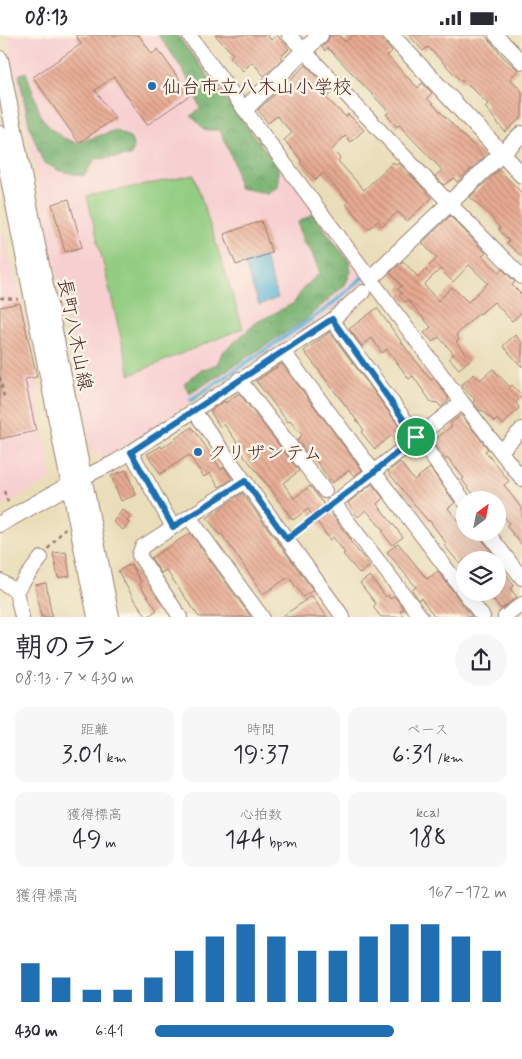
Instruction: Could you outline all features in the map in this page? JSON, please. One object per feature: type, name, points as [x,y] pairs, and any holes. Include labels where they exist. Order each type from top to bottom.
[{"type":"street","points":[[188,35],[244,109],[367,285],[522,479]]},
{"type":"street","points":[[290,35],[522,277]]},
{"type":"street","points":[[244,109],[320,35]]},
{"type":"street","points":[[392,35],[522,175]]},
{"type":"street","points":[[496,35],[522,62]]},
{"type":"street","name":"長町八木山線","points":[[0,59],[77,481],[111,617]]},
{"type":"street","points":[[0,524],[115,462],[332,319],[522,134]]},
{"type":"street","points":[[0,135],[77,481],[96,617]]},
{"type":"street","points":[[332,319],[457,491]]},
{"type":"street","points":[[283,351],[483,617]]},
{"type":"street","points":[[239,379],[325,491]]},
{"type":"street","points":[[421,617],[334,503],[462,402]]},
{"type":"street","points":[[194,411],[344,617]]},
{"type":"street","points":[[501,451],[522,429]]},
{"type":"street","points":[[131,452],[173,527]]},
{"type":"street","points":[[180,617],[138,555],[142,547],[245,481]]},
{"type":"street","points":[[189,517],[262,617]]},
{"type":"street","points":[[494,541],[522,578]]},
{"type":"street","points":[[16,591],[41,558]]},
{"type":"street","points":[[0,581],[16,591],[22,617]]},
{"type":"street","points":[[505,617],[522,604]]},
{"type":"path","points":[[0,297],[23,300]]},
{"type":"path","points":[[0,377],[4,397]]},
{"type":"path","points":[[4,491],[9,505]]},
{"type":"path","points":[[287,539],[334,503]]},
{"type":"path","points":[[41,558],[68,524]]},
{"type":"shaded area","name":"仙台市立八木山小学校","points":[[7,35],[183,35],[368,280],[326,316],[107,457],[94,454],[90,447],[72,349]]},
{"type":"shaded area","points":[[0,222],[21,302],[37,377],[51,479],[0,508]]},
{"type":"green space","points":[[158,35],[177,35],[278,167],[278,187],[267,193],[239,188],[234,163],[220,130],[205,130],[191,116],[200,108],[197,98],[171,52]]},
{"type":"green space","points":[[26,72],[41,116],[50,128],[64,138],[77,143],[116,130],[131,139],[134,148],[131,156],[95,159],[84,176],[60,171],[43,162],[30,128],[19,75]]},
{"type":"green space","points":[[194,175],[243,328],[130,375],[87,196]]},
{"type":"green space","points":[[313,214],[349,261],[351,272],[345,285],[305,320],[190,394],[184,384],[199,371],[217,364],[222,353],[257,322],[294,303],[304,287],[320,273],[311,251],[302,240],[298,222]]},
{"type":"water","points":[[264,256],[278,298],[259,305],[244,262]]},
{"type":"building","name":"仙台市立八木山小学校","points":[[76,35],[139,35],[152,54],[158,49],[190,95],[147,125],[114,77],[95,90],[115,118],[79,143],[33,77],[81,44]]},
{"type":"building","points":[[215,35],[267,35],[271,40],[277,35],[289,49],[280,57],[282,59],[264,76],[252,62],[243,71],[230,57],[233,54]]},
{"type":"building","points":[[330,35],[338,35],[345,42],[353,35],[378,35],[392,51],[387,56],[418,88],[422,83],[432,93],[427,98],[484,157],[457,182],[454,178],[444,185],[435,176],[442,170],[399,125],[397,127],[386,114],[389,112],[332,52],[327,48],[325,51],[322,47]]},
{"type":"building","points":[[409,35],[485,35],[504,58],[519,70],[510,78],[522,91],[522,117],[505,132],[485,107],[488,104],[464,80],[462,82],[428,47],[423,51]]},
{"type":"building","points":[[306,65],[332,93],[326,98],[346,117],[348,114],[364,130],[351,142],[345,136],[332,150],[340,158],[338,161],[364,190],[393,162],[396,165],[399,163],[432,198],[407,221],[398,212],[382,226],[378,221],[369,229],[346,204],[349,202],[323,173],[316,180],[300,162],[302,161],[284,140],[292,133],[277,116],[268,123],[258,110]]},
{"type":"building","points":[[499,170],[522,193],[522,257],[507,243],[509,241],[491,217],[470,197]]},
{"type":"building","points":[[69,199],[82,247],[65,252],[52,204]]},
{"type":"building","points":[[450,216],[486,253],[482,256],[499,272],[502,269],[515,282],[512,285],[522,295],[522,312],[512,321],[494,302],[479,313],[456,335],[459,339],[456,342],[471,359],[459,369],[449,358],[454,354],[439,337],[433,342],[424,333],[431,327],[408,300],[405,302],[399,296],[402,293],[398,289],[402,286],[390,273],[403,261],[418,277],[437,258],[422,243]],"holes":[[[469,265],[488,283],[468,302],[452,287],[438,301],[424,285],[440,269],[453,282]]]},
{"type":"building","points":[[261,221],[272,253],[236,265],[224,234]]},
{"type":"building","points":[[20,303],[37,377],[25,379],[36,431],[0,439],[0,307]]},
{"type":"building","points":[[377,308],[431,380],[434,378],[448,397],[448,401],[441,407],[438,403],[431,402],[413,376],[409,379],[387,349],[382,353],[372,338],[362,346],[349,329]]},
{"type":"building","points":[[330,332],[405,434],[395,440],[392,435],[375,449],[361,432],[364,430],[304,351]]},
{"type":"building","points":[[515,335],[522,342],[522,367],[503,346]]},
{"type":"building","points":[[282,364],[362,470],[354,476],[349,470],[332,483],[309,451],[307,453],[297,440],[302,435],[290,421],[288,422],[256,381]]},
{"type":"building","points":[[493,369],[510,387],[512,385],[522,395],[516,403],[519,408],[503,425],[497,419],[495,422],[482,410],[480,411],[473,402],[475,400],[461,385],[474,374],[480,380]]},
{"type":"building","points":[[239,393],[299,471],[283,483],[294,498],[310,486],[370,566],[360,574],[343,554],[345,553],[333,537],[330,540],[308,509],[293,520],[235,444],[237,442],[224,424],[220,427],[210,411],[225,401],[226,403]]},
{"type":"building","points":[[461,415],[488,449],[485,451],[509,481],[504,485],[522,509],[522,545],[506,526],[509,523],[506,519],[506,491],[471,491],[462,480],[464,478],[432,442],[452,426],[450,424]]},
{"type":"building","points":[[192,427],[221,469],[224,467],[232,479],[219,487],[210,473],[204,477],[189,455],[160,474],[147,454],[161,446],[162,448]]},
{"type":"building","points":[[400,462],[414,480],[430,468],[455,503],[448,508],[456,518],[456,541],[483,541],[490,551],[456,551],[456,559],[444,545],[446,543],[429,520],[388,472]]},
{"type":"building","points":[[126,470],[136,495],[121,501],[111,476]]},
{"type":"building","points":[[372,484],[383,498],[377,504],[403,537],[392,545],[382,532],[384,531],[366,510],[358,517],[348,503]]},
{"type":"building","points":[[242,493],[313,590],[303,597],[289,577],[263,594],[222,534],[220,535],[207,518]]},
{"type":"building","points":[[122,510],[131,516],[127,521],[129,523],[123,530],[113,522]]},
{"type":"building","points":[[190,533],[251,617],[199,617],[166,570],[161,573],[151,558]]},
{"type":"building","points":[[398,543],[427,579],[438,571],[456,595],[456,601],[460,601],[472,617],[435,617],[421,598],[419,600],[412,590],[416,587],[387,552]]},
{"type":"building","points":[[66,552],[70,576],[58,578],[53,553]]},
{"type":"building","points":[[131,564],[141,583],[139,584],[157,610],[147,617],[118,571]]},
{"type":"building","points":[[506,574],[514,586],[510,589],[517,597],[501,609],[494,601],[506,601]]},
{"type":"building","points":[[370,576],[386,597],[388,595],[390,599],[394,596],[404,609],[400,611],[404,617],[381,617],[373,607],[376,604],[360,583]]},
{"type":"building","points":[[46,583],[52,617],[41,617],[35,585]]},
{"type":"building","points":[[311,595],[327,617],[281,617],[299,605]]},
{"type":"waterway","points":[[191,400],[326,309],[363,277]]},
{"type":"place","name":"仙台市立八木山小学校","points":[[152,86]]},
{"type":"place","name":"クリザンテム","points":[[198,452]]},
{"type":"route","points":[[332,319],[414,431],[416,437],[287,539],[245,481],[173,527],[131,452],[332,319]]}]
